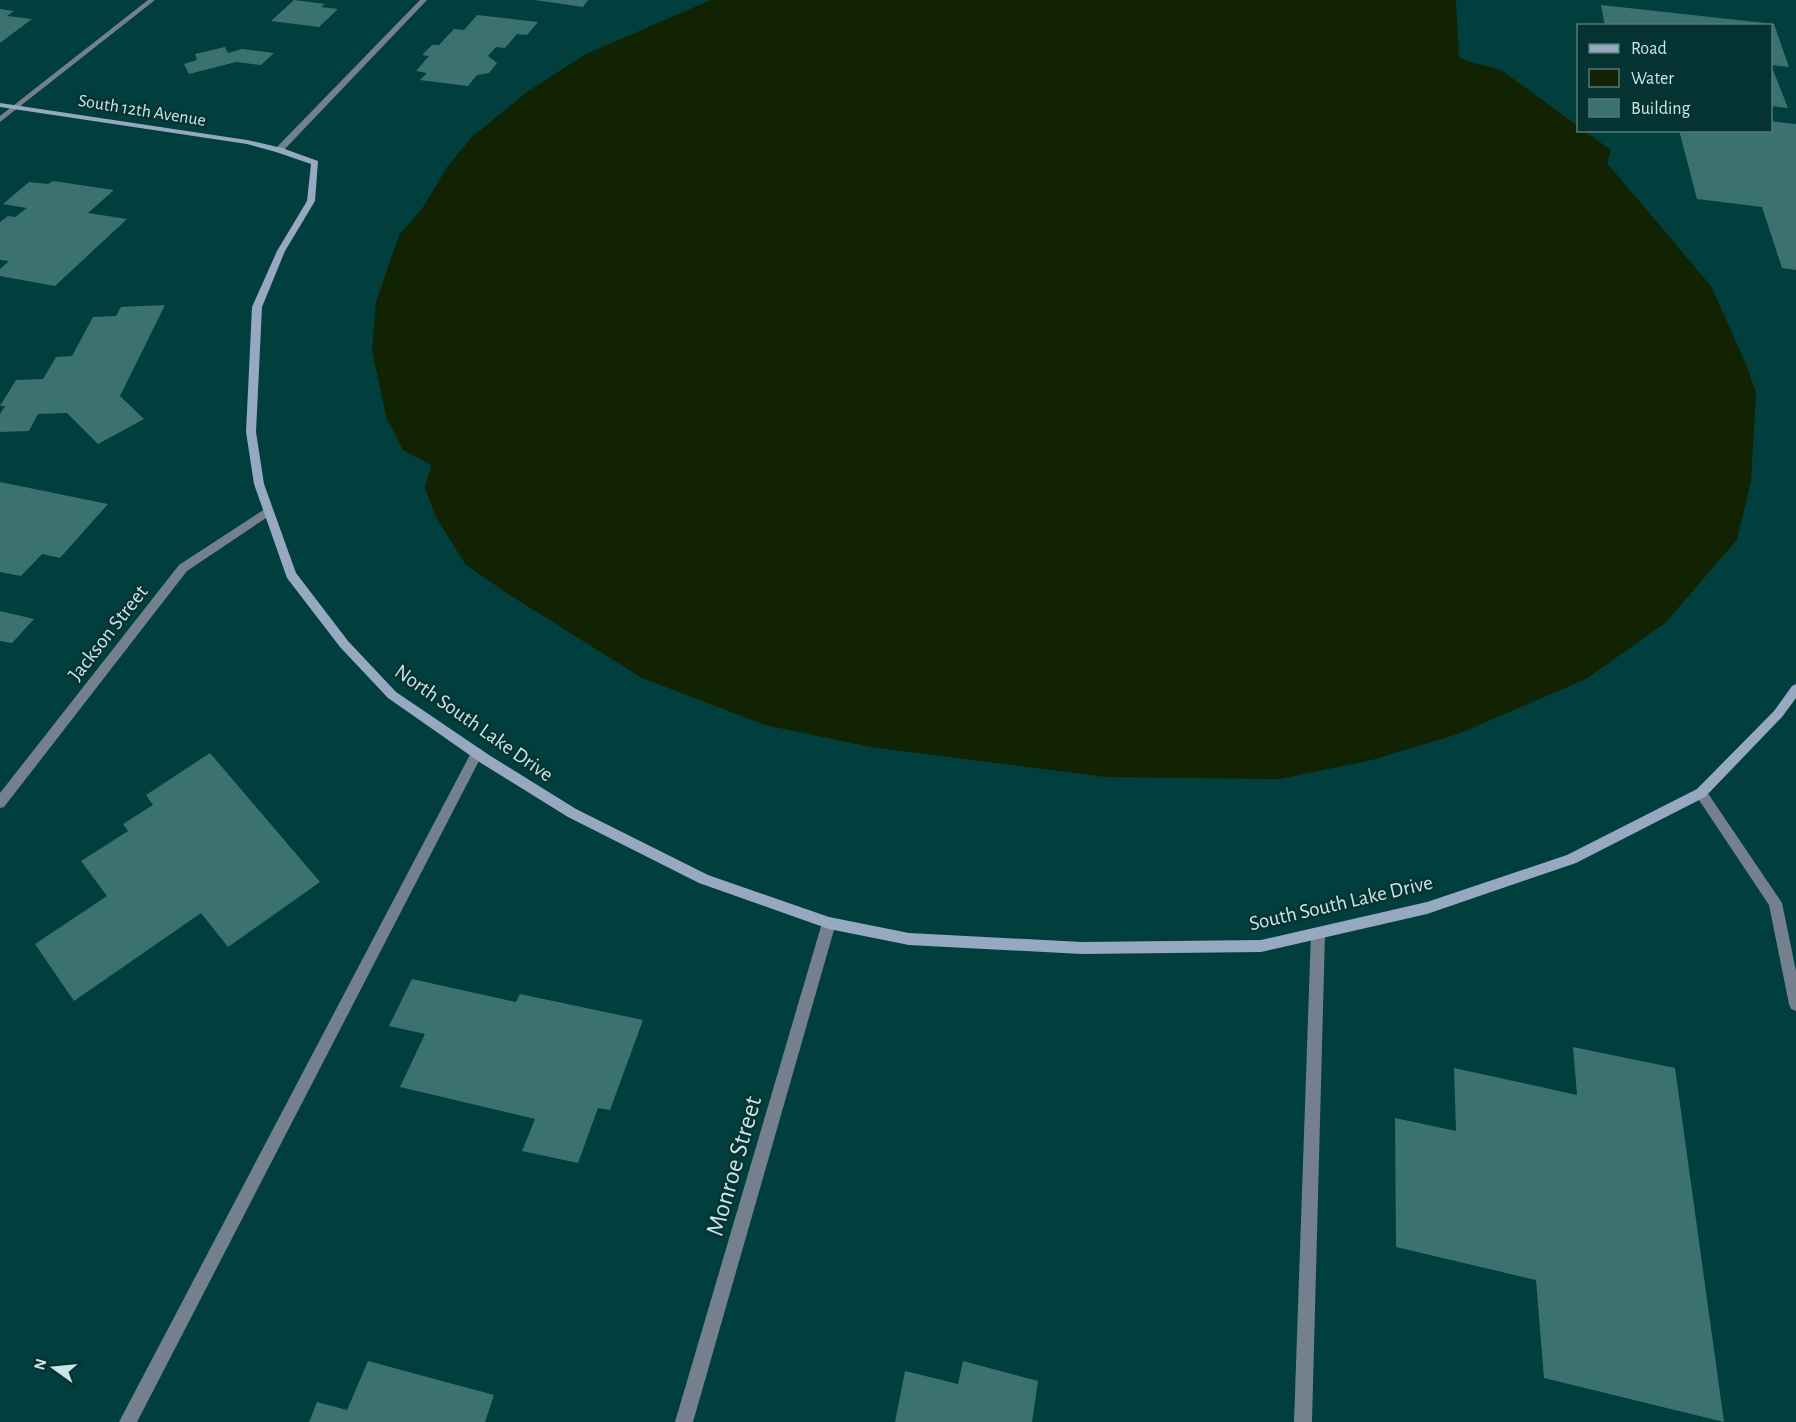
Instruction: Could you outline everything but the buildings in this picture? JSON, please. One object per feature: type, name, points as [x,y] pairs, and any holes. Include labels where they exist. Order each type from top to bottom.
[{"type":"street","points":[[0,120],[152,0]]},
{"type":"street","points":[[279,150],[424,0]]},
{"type":"street","name":"South 12th Avenue","points":[[0,105],[247,142],[279,150]]},
{"type":"street","name":"North South Lake Drive","points":[[279,150],[315,163],[311,201],[281,251],[257,307],[251,432],[259,484],[291,574],[344,644],[392,695],[477,753],[572,813],[704,879],[829,923]]},
{"type":"street","name":"Jackson Street","points":[[0,803],[183,568],[268,511]]},
{"type":"street","name":"South South Lake Drive","points":[[829,923],[909,939],[1082,948],[1262,946],[1427,908],[1571,858],[1701,793],[1778,714],[1796,689]]},
{"type":"street","points":[[128,1422],[477,753]]},
{"type":"street","points":[[1701,793],[1775,903],[1796,1004]]},
{"type":"street","name":"Monroe Street","points":[[684,1422],[829,923]]},
{"type":"street","points":[[1303,1422],[1318,933]]},
{"type":"water","points":[[711,0],[1456,0],[1459,57],[1501,70],[1577,125],[1577,132],[1585,132],[1611,150],[1607,163],[1711,286],[1746,364],[1756,393],[1751,481],[1737,540],[1665,623],[1586,679],[1458,734],[1372,760],[1280,779],[1105,777],[871,747],[765,725],[642,678],[508,594],[465,564],[435,515],[425,488],[431,465],[403,450],[386,417],[372,350],[376,302],[399,235],[424,206],[447,167],[472,137],[527,92],[586,54]]}]
